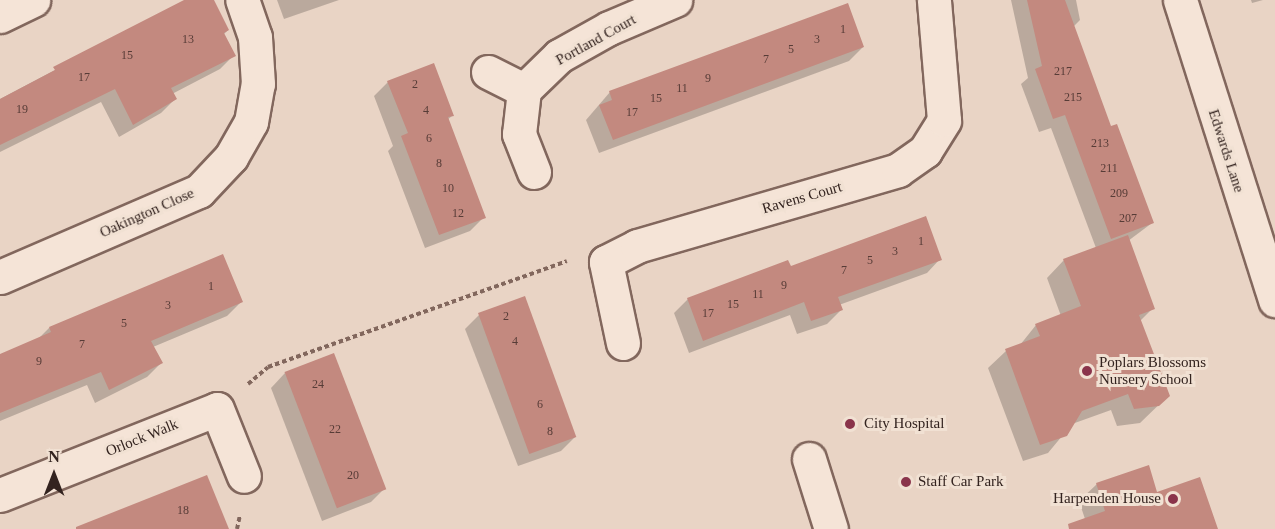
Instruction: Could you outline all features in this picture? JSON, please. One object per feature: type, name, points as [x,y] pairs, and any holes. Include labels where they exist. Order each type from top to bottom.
[{"type":"street","points":[[0,16],[33,0]]},
{"type":"street","name":"Oakington Close","points":[[0,277],[199,191],[231,157],[251,122],[258,84],[255,37],[242,0]]},
{"type":"street","name":"Portland Court","points":[[524,90],[559,56],[609,28],[675,0]]},
{"type":"street","name":"Ravens Court","points":[[606,262],[637,246],[898,170],[925,151],[944,120],[934,0]]},
{"type":"street","name":"Edwards Lane","points":[[1180,0],[1266,242],[1275,300]]},
{"type":"street","points":[[488,72],[524,90],[519,134],[534,172]]},
{"type":"street","points":[[606,262],[623,344]]},
{"type":"street","points":[[217,409],[244,476]]},
{"type":"street","name":"Orlock Walk","points":[[0,495],[217,409]]},
{"type":"street","points":[[809,459],[831,529]]},
{"type":"path","points":[[217,409],[268,367],[574,259],[606,262]]},
{"type":"building","points":[[184,0],[214,0],[229,30],[224,33],[236,56],[171,88],[177,99],[133,125],[115,89],[0,145],[0,99],[55,70],[53,67]]},
{"type":"building","points":[[1027,0],[1065,0],[1111,126],[1117,124],[1154,223],[1111,239],[1065,115],[1053,119],[1035,69],[1042,66]]},
{"type":"building","points":[[848,3],[864,47],[613,140],[599,105],[612,100],[609,91]]},
{"type":"building","points":[[434,63],[454,116],[448,117],[486,218],[439,235],[401,136],[408,133],[387,81]]},
{"type":"building","points":[[926,216],[942,260],[838,297],[843,310],[811,321],[804,302],[703,341],[687,298],[788,260],[791,266]]},
{"type":"building","name":"Poplars Blossoms Nursery School","points":[[1128,235],[1155,309],[1139,315],[1170,396],[1159,406],[1134,409],[1128,394],[1082,411],[1067,436],[1040,445],[1005,349],[1040,336],[1035,324],[1081,306],[1063,259]]},
{"type":"building","points":[[223,254],[243,302],[151,341],[163,363],[109,390],[101,372],[0,413],[0,354],[51,332],[49,327]]},
{"type":"building","points":[[525,296],[576,437],[529,454],[478,313]]},
{"type":"building","points":[[334,353],[386,489],[337,508],[285,372]]},
{"type":"building","name":"Harpenden House","points":[[1149,465],[1157,492],[1200,477],[1218,529],[1069,529],[1068,524],[1105,511],[1096,483]]},
{"type":"building","points":[[207,475],[229,529],[76,529],[76,527]]},
{"type":"place","name":"Poplars Blossoms Nursery School","points":[[1087,371]]},
{"type":"place","name":"City Hospital","points":[[850,424]]},
{"type":"place","name":"Staff Car Park","points":[[906,482]]},
{"type":"place","name":"Harpenden House","points":[[1173,499]]}]
